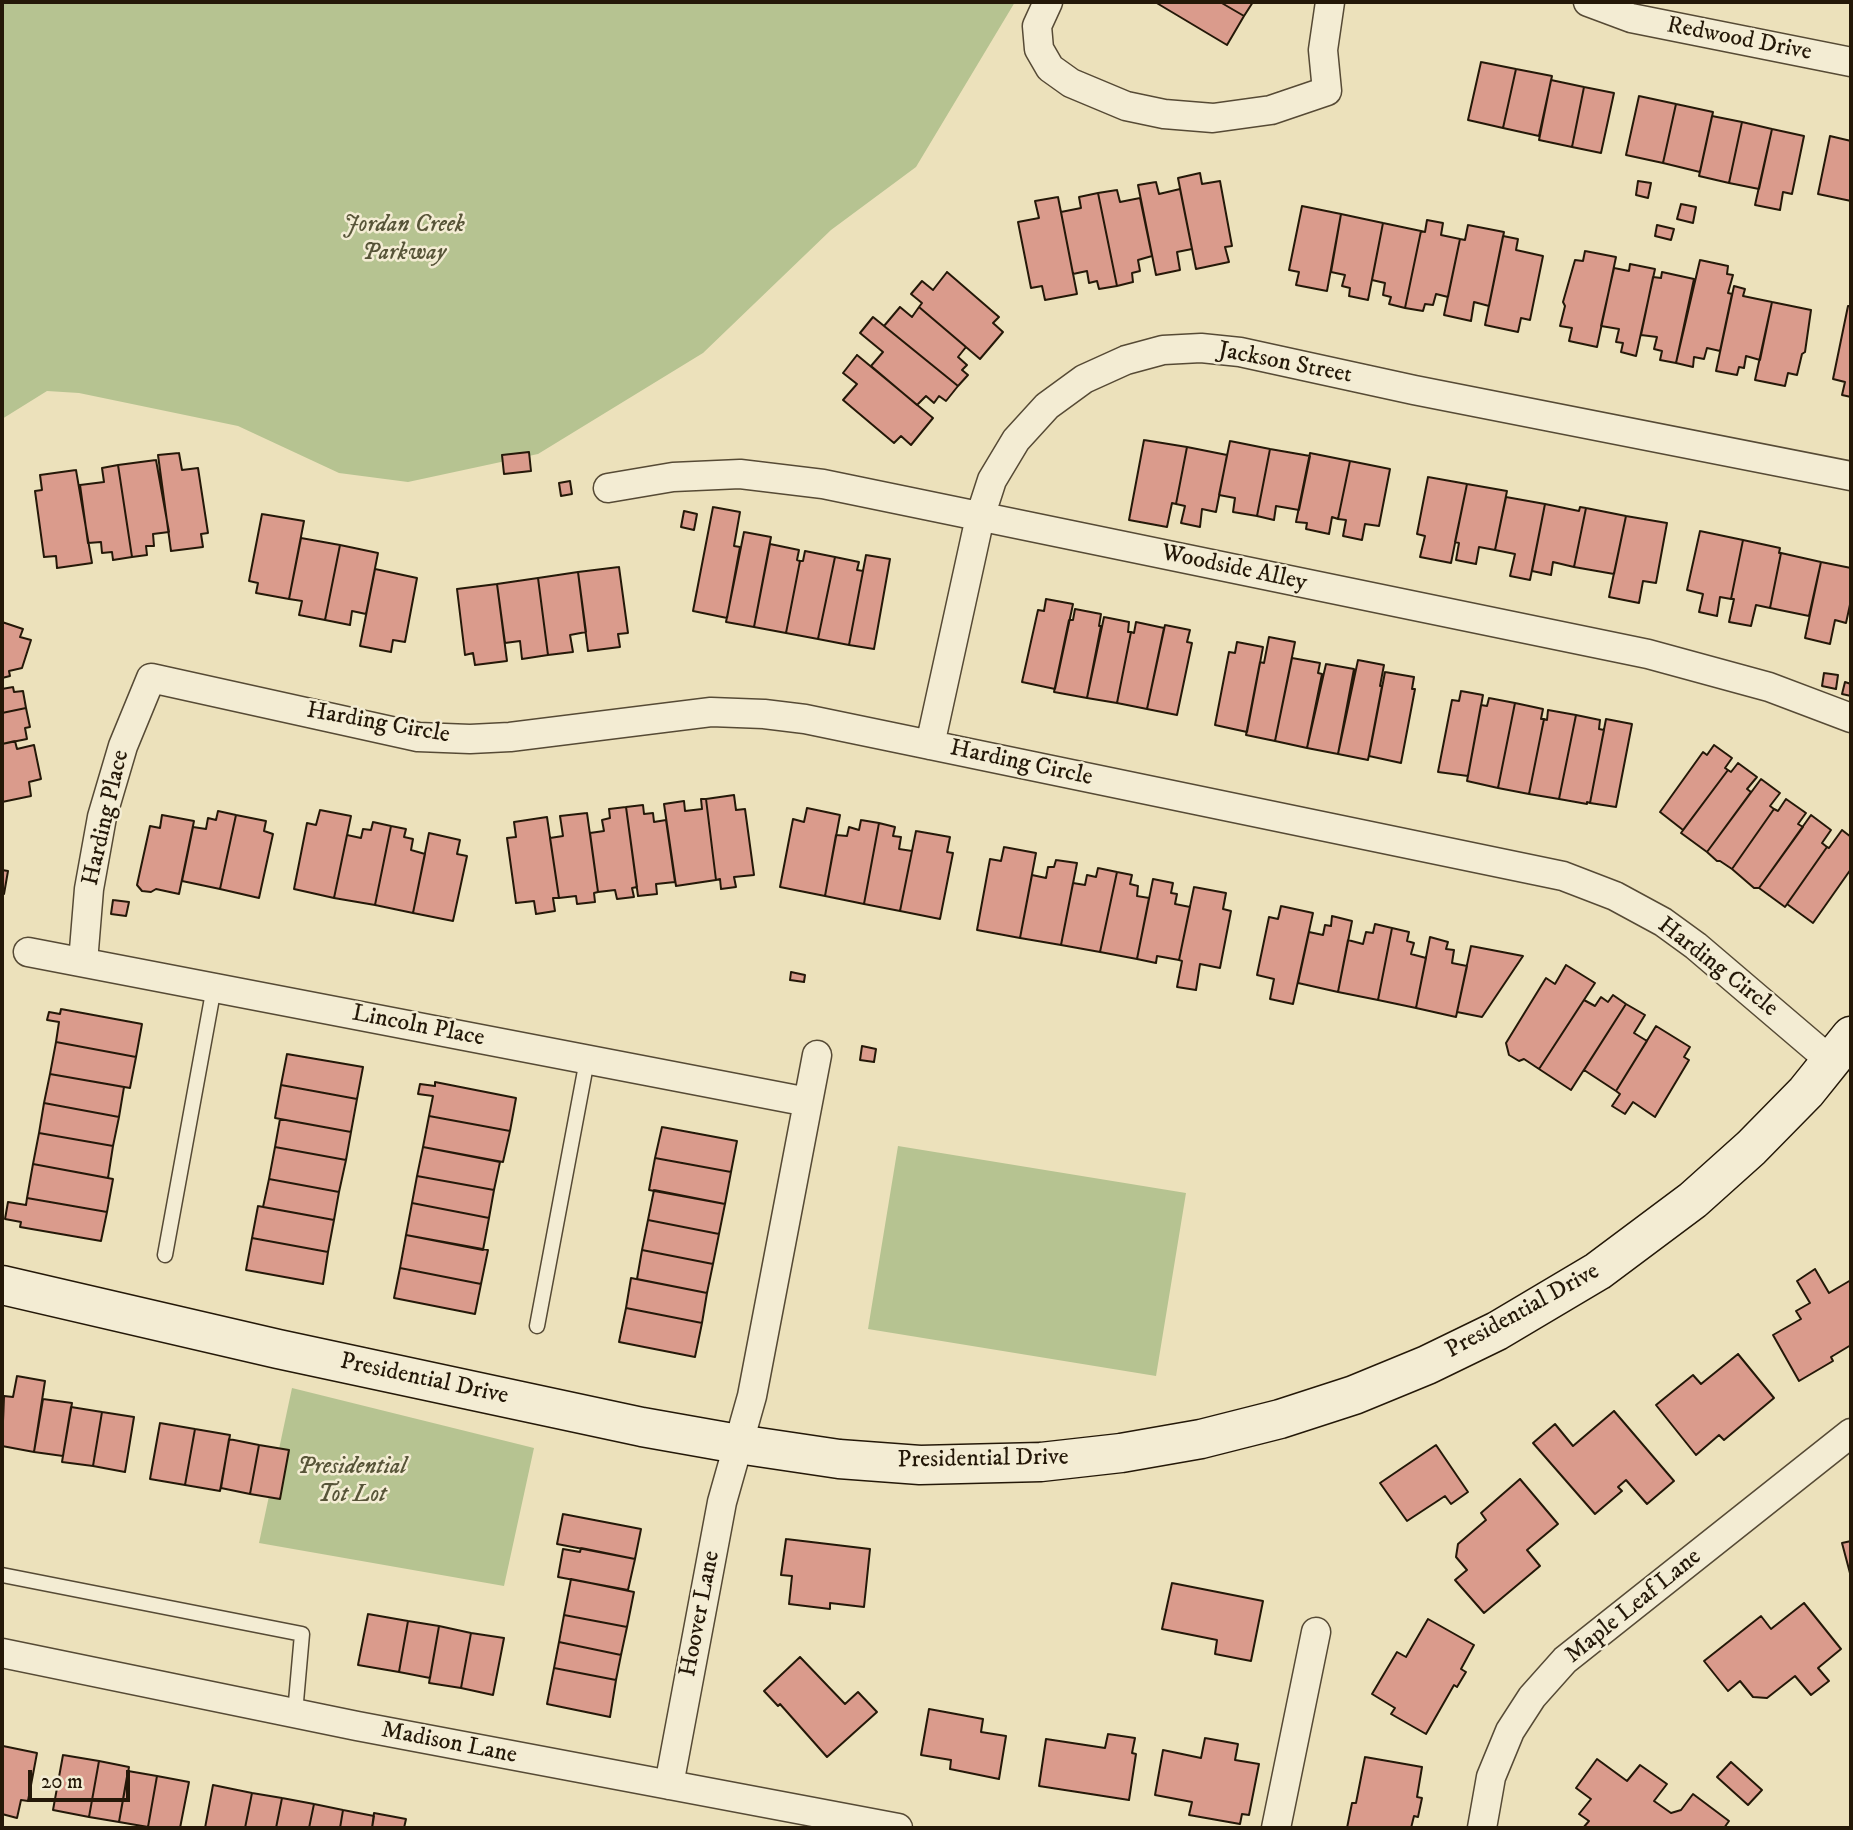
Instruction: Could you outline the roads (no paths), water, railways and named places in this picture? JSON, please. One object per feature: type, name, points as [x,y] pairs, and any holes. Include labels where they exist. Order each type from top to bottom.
[{"type":"street","points":[[1048,2],[1037,26],[1039,49],[1050,68],[1071,83],[1126,106],[1164,114],[1213,118],[1272,110],[1327,91],[1323,50],[1330,2]]},
{"type":"street","name":"Redwood Drive","points":[[1588,2],[1631,18],[1851,62]]},
{"type":"street","name":"Jackson Street","points":[[930,745],[980,517],[992,481],[1016,440],[1046,406],[1084,379],[1126,360],[1163,350],[1201,348],[1240,352],[1414,390],[1851,476]]},
{"type":"street","name":"Woodside Alley","points":[[608,488],[673,477],[740,474],[823,484],[1648,654],[1769,687],[1851,718]]},
{"type":"street","name":"Harding Circle","points":[[150,678],[418,737],[510,737],[711,712],[805,719],[1563,876],[1615,896],[1663,922],[1841,1049]]},
{"type":"street","name":"Harding Place","points":[[83,962],[89,889],[102,817],[122,746],[150,678]]},
{"type":"street","name":"Lincoln Place","points":[[29,953],[808,1102]]},
{"type":"street","name":"Presidential Drive","points":[[2,1286],[291,1352],[629,1424],[738,1444],[839,1459],[920,1465],[1041,1462],[1121,1453],[1201,1439],[1280,1419],[1354,1395],[1427,1365],[1497,1331],[1598,1271],[1693,1200],[1751,1148],[1806,1092],[1841,1049]]},
{"type":"street","points":[[738,1444],[752,1396],[817,1055]]},
{"type":"street","name":"Maple Leaf Lane","points":[[1482,1828],[1491,1777],[1510,1731],[1532,1697],[1565,1660],[1851,1433]]},
{"type":"street","name":"Hoover Lane","points":[[669,1786],[722,1502],[738,1444]]},
{"type":"street","points":[[1276,1828],[1316,1632]]},
{"type":"street","name":"Madison Lane","points":[[2,1653],[295,1713],[898,1828]]},
{"type":"lane","points":[[165,1255],[214,987]]},
{"type":"lane","points":[[537,1326],[587,1060]]},
{"type":"lane","points":[[2,1575],[302,1634],[295,1713]]},
{"type":"park label","name":"Jordan Creek Parkway","points":[[404,240]]},
{"type":"park label","name":"Presidential Tot Lot","points":[[352,1482]]}]
